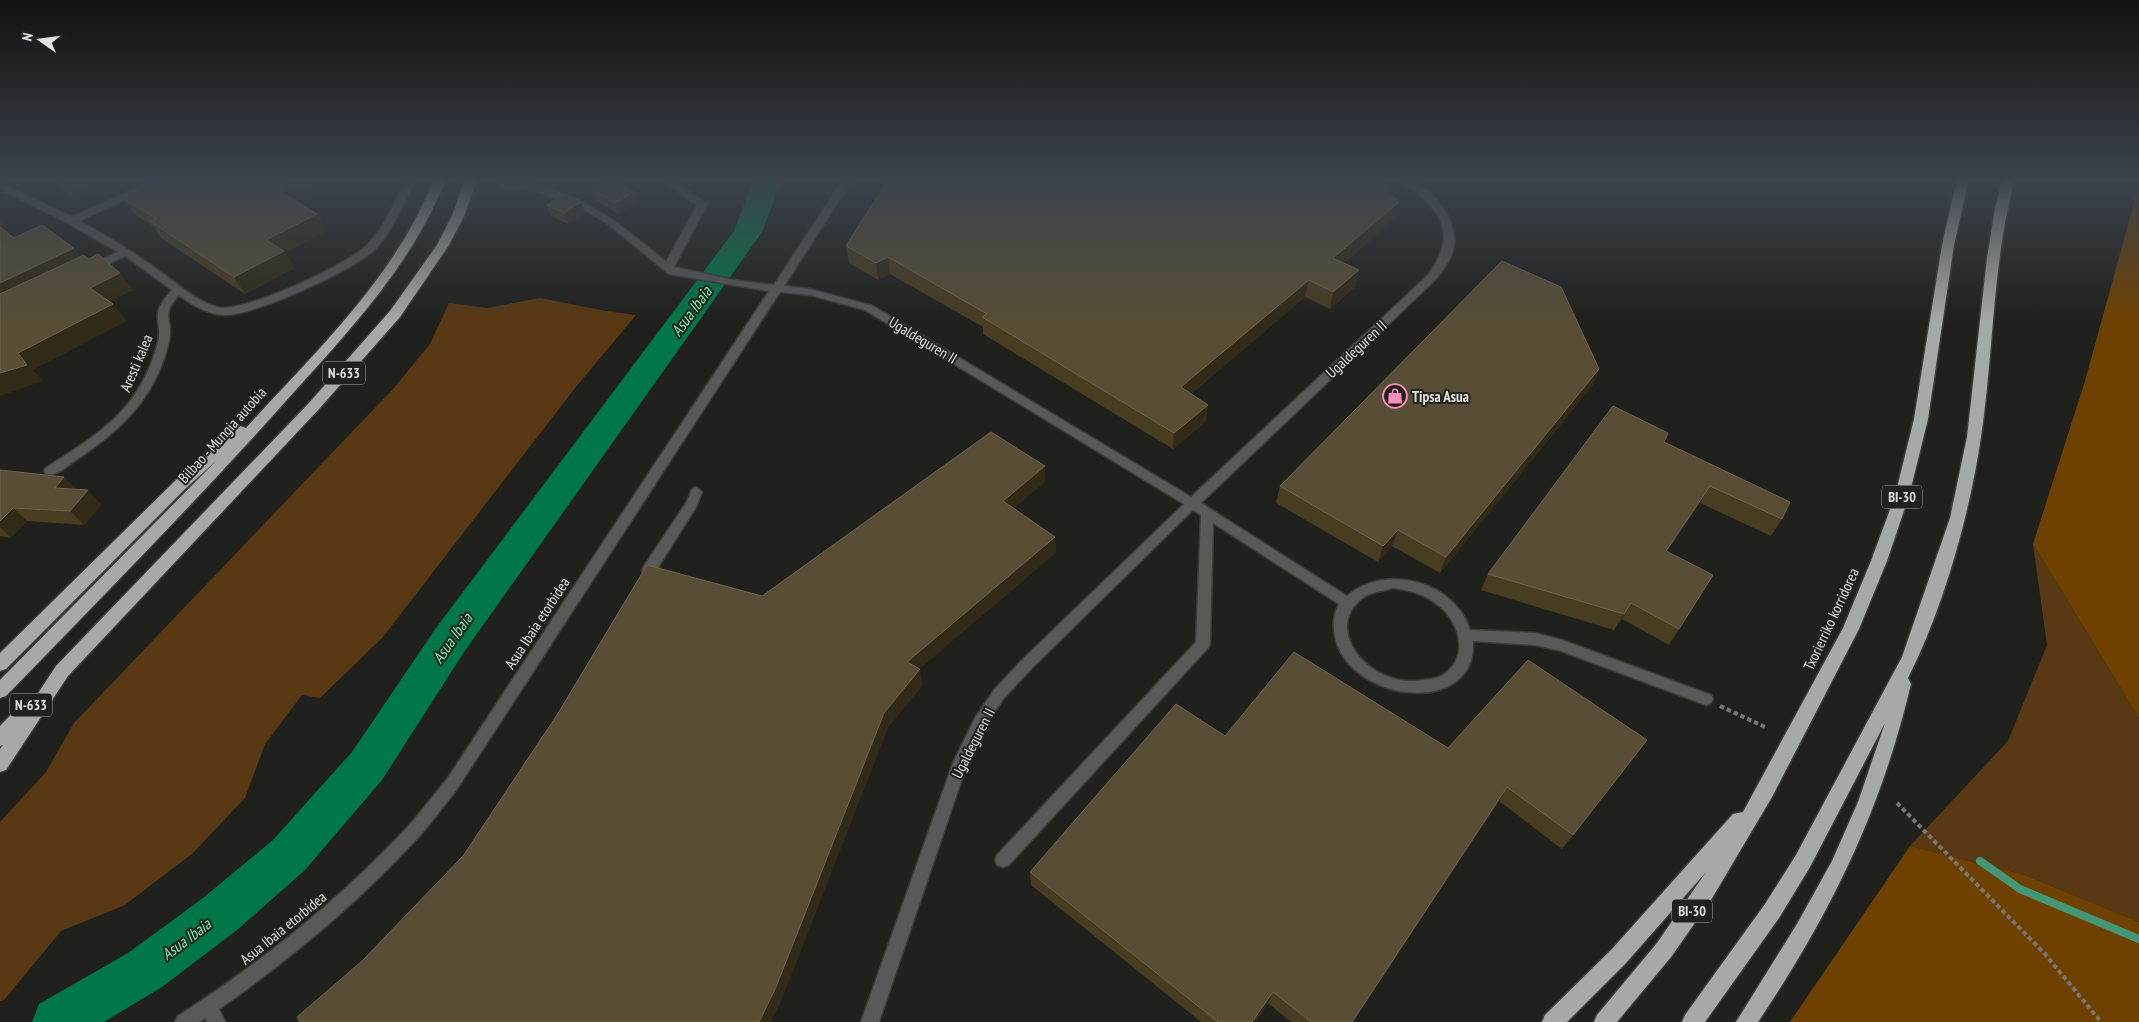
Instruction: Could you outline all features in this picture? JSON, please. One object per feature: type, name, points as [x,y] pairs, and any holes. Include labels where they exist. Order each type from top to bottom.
[{"type":"highway","name":"Bilbao - Mungia autobia","points":[[0,691],[199,489],[359,312],[385,279],[419,227]]},
{"type":"highway","name":"N-633","points":[[0,738],[182,543],[314,406],[395,314],[443,245],[452,227]]},
{"type":"highway","name":"Txorierriko korridorea","points":[[1604,1022],[1664,950],[1704,893],[1766,791],[1851,629],[1879,562],[1902,496],[1921,419],[1952,227]]},
{"type":"highway","points":[[1746,1022],[1771,985],[1838,870],[1880,768],[1910,658],[1936,587],[1958,518],[1974,437],[1998,227]]},
{"type":"highway","points":[[0,664],[181,484],[293,383]]},
{"type":"highway","points":[[1692,1022],[1772,911],[1803,860],[1910,658]]},
{"type":"highway","points":[[0,764],[62,671]]},
{"type":"highway","points":[[1552,1022],[1619,956],[1766,791]]},
{"type":"street","points":[[84,227],[146,263],[178,290],[205,308],[226,312],[274,297],[348,264],[366,252],[385,227]]},
{"type":"street","points":[[618,227],[668,268],[690,227]]},
{"type":"street","name":"Asua Ibaia etorbidea","points":[[184,1022],[213,1014],[275,957],[350,895],[408,838],[452,784],[817,227]]},
{"type":"street","name":"Ugaldeguren II","points":[[870,1022],[960,763],[980,722],[999,694],[1026,665],[1192,504],[1432,277],[1444,260],[1450,245],[1445,227]]},
{"type":"street","points":[[81,274],[126,252]]},
{"type":"street","name":"Ugaldeguren II","points":[[668,268],[673,272],[739,284],[810,292],[869,308],[1192,504],[1346,602]]},
{"type":"street","name":"Aresti kalea","points":[[50,471],[125,416],[138,399],[162,347],[165,335],[160,314],[165,303],[178,290]]},
{"type":"street","points":[[648,570],[692,504],[696,492]]},
{"type":"street","points":[[1003,860],[1203,644],[1207,514]]},
{"type":"street","points":[[1393,583],[1413,586],[1432,593],[1448,604],[1460,619],[1467,635],[1468,653],[1460,669],[1447,681],[1427,688],[1404,688],[1382,681],[1362,669],[1347,653],[1340,635],[1339,618],[1346,602],[1358,592],[1374,585],[1393,583]]},
{"type":"street","points":[[1467,635],[1535,639],[1562,646],[1706,699]]},
{"type":"path","points":[[1706,699],[1766,727]]},
{"type":"path","points":[[1897,803],[2045,954],[2101,1022]]},
{"type":"shaded area","points":[[2128,227],[2139,227],[2139,718],[2033,544],[2085,381]]},
{"type":"shaded area","points":[[540,298],[636,315],[575,388],[383,637],[320,698],[302,695],[265,744],[245,798],[193,853],[125,905],[61,931],[4,1000],[0,1001],[0,822],[46,772],[74,723],[393,389],[430,344],[449,303],[487,308]]},
{"type":"shaded area","points":[[2033,544],[2139,718],[2139,922],[2025,875],[1910,846],[2008,741],[2047,645]]},
{"type":"shaded area","points":[[1910,846],[2025,875],[2139,922],[2139,1022],[1790,1022]]},
{"type":"building","points":[[0,227],[14,238],[38,227],[44,227],[74,248],[0,283]]},
{"type":"building","points":[[159,227],[292,227],[266,240],[284,251],[234,277]]},
{"type":"building","points":[[858,227],[1370,227],[1333,258],[1359,270],[1333,292],[1309,280],[1181,387],[1208,405],[1174,433],[982,317],[987,314],[888,257],[876,263],[846,246]]},
{"type":"building","points":[[98,254],[120,273],[90,288],[113,304],[18,353],[27,365],[0,373],[0,294],[84,255],[89,259]]},
{"type":"building","points":[[1502,261],[1561,287],[1599,369],[1446,557],[1398,530],[1383,546],[1280,486]]},
{"type":"building","points":[[1613,406],[1668,433],[1664,442],[1790,502],[1782,519],[1710,486],[1666,551],[1713,575],[1679,629],[1631,603],[1624,614],[1488,574]]},
{"type":"building","points":[[991,432],[1045,466],[1003,501],[1055,537],[907,662],[920,669],[884,713],[776,987],[759,1022],[300,1022],[297,1017],[362,961],[463,856],[557,715],[647,565],[762,596]]},
{"type":"building","points":[[0,470],[64,477],[55,488],[88,490],[70,511],[13,508],[0,521]]},
{"type":"building","points":[[1294,652],[1448,748],[1528,660],[1647,740],[1573,835],[1507,787],[1352,1022],[1311,1022],[1273,992],[1252,1022],[1218,1022],[1030,872],[1176,704],[1225,736]]},
{"type":"waterway","name":"Asua Ibaia","points":[[57,1022],[145,970],[220,914],[289,855],[367,766],[450,640],[750,227]]},
{"type":"waterway","points":[[1980,861],[2020,889],[2139,939]]},
{"type":"place","name":"Tipsa Asua","points":[[1395,396]]}]
